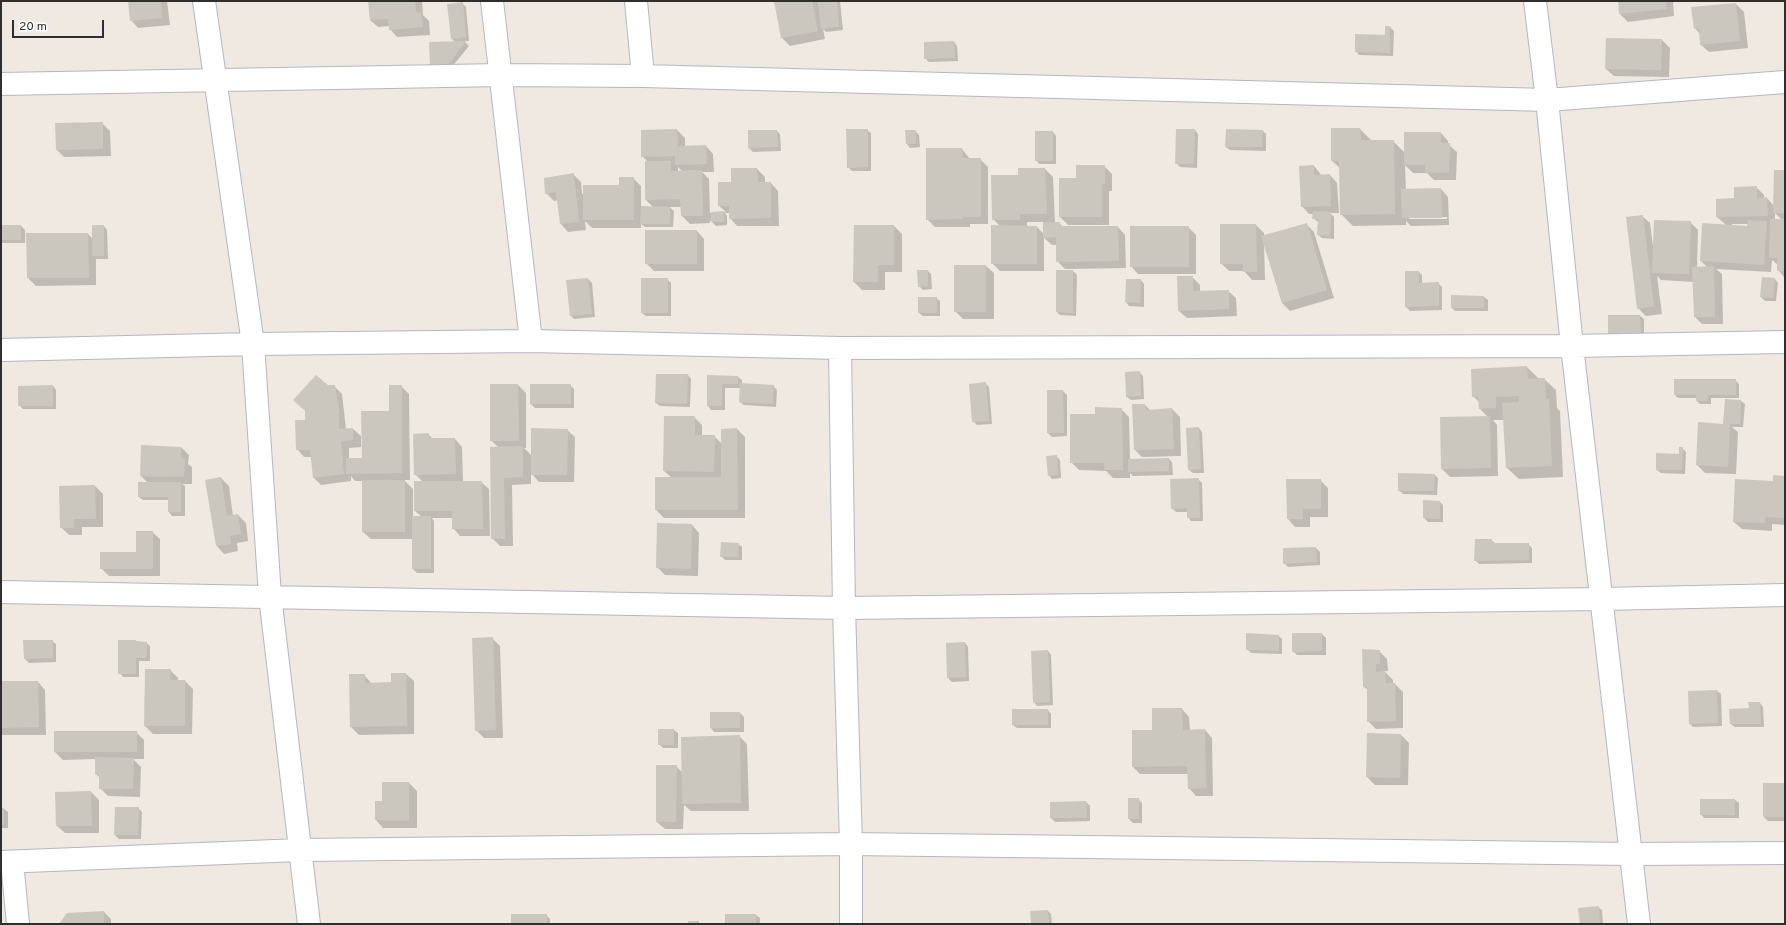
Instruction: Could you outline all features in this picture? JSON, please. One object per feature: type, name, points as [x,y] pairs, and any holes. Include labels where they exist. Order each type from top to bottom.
[{"type":"street","points":[[204,1],[253,344],[270,596],[309,924]]},
{"type":"street","points":[[492,1],[530,341]]},
{"type":"street","points":[[1535,1],[1547,100],[1572,346],[1639,924]]},
{"type":"street","points":[[640,3],[643,76]]},
{"type":"street","points":[[1,84],[501,75],[643,76],[1547,100],[1785,82]]},
{"type":"street","points":[[1,350],[253,344],[530,341],[840,348],[1572,346],[1785,342]]},
{"type":"street","points":[[840,348],[844,608],[852,844],[851,924]]},
{"type":"street","points":[[1,592],[844,608],[1602,599],[1785,595]]},
{"type":"street","points":[[18,924],[7,862],[300,850],[852,844],[1631,854],[1785,853]]},
{"type":"building","points":[[128,1],[161,1],[162,18],[130,21]]},
{"type":"building","points":[[368,1],[415,1],[416,12],[421,12],[423,27],[389,30],[388,19],[370,20]]},
{"type":"building","points":[[774,1],[812,1],[818,31],[781,38]]},
{"type":"building","points":[[818,1],[837,1],[839,27],[821,29]]},
{"type":"building","points":[[1618,1],[1666,1],[1667,9],[1619,14]]},
{"type":"building","points":[[463,2],[466,37],[451,39],[447,4]]},
{"type":"building","points":[[1736,3],[1740,41],[1700,45],[1699,28],[1694,29],[1691,7]]},
{"type":"building","points":[[1385,26],[1390,26],[1390,53],[1355,52],[1355,34],[1385,35]]},
{"type":"building","points":[[1606,38],[1662,39],[1661,70],[1605,69]]},
{"type":"building","points":[[466,41],[448,65],[430,66],[429,42]]},
{"type":"building","points":[[954,41],[955,58],[924,59],[924,42]]},
{"type":"building","points":[[103,122],[103,149],[56,150],[55,123]]},
{"type":"building","points":[[1331,128],[1360,128],[1361,140],[1394,140],[1395,214],[1340,215],[1339,161],[1331,161]]},
{"type":"building","points":[[677,129],[678,146],[706,145],[707,164],[675,165],[675,156],[641,157],[641,130]]},
{"type":"building","points":[[846,129],[868,129],[868,167],[847,168]]},
{"type":"building","points":[[1176,129],[1195,129],[1194,164],[1175,164]]},
{"type":"building","points":[[1226,129],[1263,130],[1262,147],[1225,147]]},
{"type":"building","points":[[748,130],[777,130],[778,147],[748,148]]},
{"type":"building","points":[[905,130],[916,130],[916,144],[906,144]]},
{"type":"building","points":[[1035,131],[1053,131],[1053,161],[1035,161]]},
{"type":"building","points":[[1404,132],[1441,132],[1441,143],[1450,143],[1449,173],[1425,172],[1425,165],[1404,165]]},
{"type":"building","points":[[926,148],[962,148],[963,158],[981,158],[981,217],[926,220]]},
{"type":"building","points":[[645,161],[671,161],[671,171],[702,170],[703,216],[681,216],[680,199],[645,200]]},
{"type":"building","points":[[1076,165],[1105,165],[1105,184],[1102,184],[1102,217],[1059,217],[1059,178],[1076,178]]},
{"type":"building","points":[[1314,165],[1314,175],[1330,174],[1331,206],[1301,207],[1299,166]]},
{"type":"building","points":[[731,168],[757,168],[758,182],[771,182],[771,218],[729,219],[729,206],[718,206],[718,182],[731,182]]},
{"type":"building","points":[[1018,168],[1045,168],[1047,214],[1020,214],[1020,220],[992,220],[991,175],[1018,175]]},
{"type":"building","points":[[1774,170],[1785,170],[1785,213],[1773,213]]},
{"type":"building","points":[[574,173],[579,222],[560,224],[556,192],[545,194],[544,178]]},
{"type":"building","points":[[619,177],[634,177],[634,220],[583,220],[583,185],[619,185]]},
{"type":"building","points":[[1757,186],[1757,198],[1767,197],[1768,216],[1716,217],[1716,199],[1734,198],[1734,187]]},
{"type":"building","points":[[1441,188],[1442,218],[1402,218],[1401,189]]},
{"type":"building","points":[[641,206],[670,207],[670,224],[640,224]]},
{"type":"building","points":[[724,211],[724,222],[711,222],[711,212]]},
{"type":"building","points":[[1313,211],[1331,212],[1330,236],[1317,235],[1318,219],[1312,219]]},
{"type":"building","points":[[1643,215],[1654,306],[1637,309],[1626,217]]},
{"type":"building","points":[[1770,219],[1785,219],[1785,271],[1777,271],[1777,258],[1769,258]]},
{"type":"building","points":[[1654,220],[1691,221],[1689,274],[1652,273]]},
{"type":"building","points":[[1748,220],[1767,221],[1764,265],[1700,261],[1702,223],[1747,226]]},
{"type":"building","points":[[1043,222],[1060,222],[1060,226],[1118,226],[1119,261],[1056,262],[1056,237],[1043,238]]},
{"type":"building","points":[[1307,223],[1327,290],[1282,303],[1261,236]]},
{"type":"building","points":[[1220,224],[1256,224],[1257,272],[1243,272],[1243,264],[1220,264]]},
{"type":"building","points":[[1,225],[21,225],[21,240],[1,240]]},
{"type":"building","points":[[92,225],[104,225],[104,256],[92,256]]},
{"type":"building","points":[[854,225],[894,225],[894,265],[878,265],[878,282],[853,282]]},
{"type":"building","points":[[991,225],[1037,226],[1037,264],[991,264]]},
{"type":"building","points":[[1130,226],[1189,226],[1189,267],[1130,267]]},
{"type":"building","points":[[645,230],[697,230],[697,264],[645,264]]},
{"type":"building","points":[[26,233],[88,233],[89,278],[27,278]]},
{"type":"building","points":[[954,265],[986,265],[986,312],[954,312]]},
{"type":"building","points":[[1714,266],[1715,317],[1694,317],[1692,267]]},
{"type":"building","points":[[917,270],[928,270],[928,286],[918,287]]},
{"type":"building","points":[[1056,270],[1073,270],[1073,313],[1056,312]]},
{"type":"building","points":[[1405,271],[1419,271],[1419,283],[1439,282],[1439,306],[1405,307]]},
{"type":"building","points":[[1177,276],[1193,276],[1193,291],[1229,290],[1229,309],[1178,311]]},
{"type":"building","points":[[1762,277],[1775,278],[1773,298],[1760,297]]},
{"type":"building","points":[[588,278],[592,314],[570,316],[566,280]]},
{"type":"building","points":[[641,278],[668,278],[668,313],[641,313]]},
{"type":"building","points":[[1126,279],[1141,279],[1140,303],[1125,302]]},
{"type":"building","points":[[1451,295],[1484,296],[1484,308],[1451,308]]},
{"type":"building","points":[[918,297],[937,297],[937,313],[918,313]]},
{"type":"building","points":[[1608,315],[1640,315],[1641,334],[1608,334]]},
{"type":"building","points":[[1527,366],[1528,379],[1545,378],[1546,399],[1549,399],[1552,466],[1506,468],[1502,403],[1519,402],[1519,396],[1496,397],[1496,408],[1479,409],[1478,397],[1472,397],[1471,369]]},
{"type":"building","points":[[1140,371],[1141,396],[1126,397],[1125,372]]},
{"type":"building","points":[[656,374],[688,374],[687,404],[655,403]]},
{"type":"building","points":[[316,375],[328,385],[335,385],[339,409],[339,429],[353,428],[353,440],[341,441],[344,474],[313,478],[310,450],[296,450],[295,420],[305,420],[305,411],[293,400]]},
{"type":"building","points":[[707,375],[738,376],[738,384],[722,384],[722,406],[707,406]]},
{"type":"building","points":[[1674,379],[1736,379],[1736,395],[1708,395],[1708,401],[1696,401],[1696,395],[1674,395]]},
{"type":"building","points":[[986,382],[989,421],[972,422],[969,384]]},
{"type":"building","points":[[740,383],[774,385],[773,404],[739,402]]},
{"type":"building","points":[[490,384],[518,384],[519,441],[490,441]]},
{"type":"building","points":[[530,384],[571,384],[571,404],[530,404]]},
{"type":"building","points":[[53,385],[53,406],[18,406],[18,386]]},
{"type":"building","points":[[389,385],[402,385],[402,473],[346,474],[346,458],[362,458],[361,411],[389,411]]},
{"type":"building","points":[[1047,390],[1063,390],[1064,433],[1047,433]]},
{"type":"building","points":[[1725,399],[1741,400],[1740,424],[1730,424],[1728,467],[1696,465],[1698,422],[1723,424]]},
{"type":"building","points":[[1132,404],[1145,404],[1146,410],[1172,408],[1174,449],[1134,450]]},
{"type":"building","points":[[1095,407],[1122,408],[1123,470],[1104,470],[1104,463],[1070,463],[1070,414],[1095,414]]},
{"type":"building","points":[[664,416],[695,416],[695,435],[715,435],[714,472],[663,471]]},
{"type":"building","points":[[1490,416],[1491,468],[1441,469],[1440,417]]},
{"type":"building","points":[[1199,427],[1201,469],[1188,470],[1186,428]]},
{"type":"building","points":[[531,428],[568,429],[567,475],[531,475]]},
{"type":"building","points":[[737,428],[738,510],[655,510],[655,477],[721,477],[721,429]]},
{"type":"building","points":[[429,433],[429,438],[455,438],[456,474],[414,475],[413,434]]},
{"type":"building","points":[[141,445],[181,447],[181,458],[185,459],[184,477],[140,476]]},
{"type":"building","points":[[523,446],[523,477],[504,478],[505,539],[491,539],[490,447]]},
{"type":"building","points":[[1679,447],[1683,447],[1682,470],[1656,470],[1656,453],[1679,454]]},
{"type":"building","points":[[1057,455],[1058,475],[1048,476],[1046,456]]},
{"type":"building","points":[[1169,458],[1169,471],[1128,472],[1128,459]]},
{"type":"building","points":[[1398,473],[1435,474],[1434,491],[1398,491]]},
{"type":"building","points":[[1773,475],[1785,476],[1785,518],[1765,517],[1765,523],[1733,522],[1735,479],[1773,481]]},
{"type":"building","points":[[221,477],[227,516],[238,514],[241,534],[230,536],[231,544],[216,546],[205,480]]},
{"type":"building","points":[[1199,478],[1200,518],[1187,518],[1187,508],[1171,509],[1170,479]]},
{"type":"building","points":[[1286,479],[1321,479],[1321,509],[1303,509],[1303,519],[1287,519]]},
{"type":"building","points":[[362,480],[405,480],[405,532],[362,532]]},
{"type":"building","points":[[414,481],[482,481],[483,529],[452,529],[452,511],[414,511]]},
{"type":"building","points":[[138,482],[181,482],[181,512],[168,512],[168,497],[138,497]]},
{"type":"building","points":[[95,485],[96,519],[74,519],[74,528],[60,528],[59,486]]},
{"type":"building","points":[[1423,500],[1440,501],[1440,519],[1423,518]]},
{"type":"building","points":[[412,516],[431,516],[431,569],[412,569]]},
{"type":"building","points":[[657,523],[692,524],[691,569],[656,568]]},
{"type":"building","points":[[136,531],[153,531],[153,569],[100,569],[100,552],[136,552]]},
{"type":"building","points":[[1475,539],[1492,539],[1492,543],[1529,543],[1529,560],[1474,561]]},
{"type":"building","points":[[721,542],[739,543],[738,557],[720,557]]},
{"type":"building","points":[[1316,547],[1317,562],[1283,564],[1283,548]]},
{"type":"building","points":[[1246,633],[1279,635],[1279,651],[1246,650]]},
{"type":"building","points":[[1292,633],[1322,633],[1322,651],[1292,652]]},
{"type":"building","points":[[493,637],[496,730],[475,731],[472,638]]},
{"type":"building","points":[[23,640],[53,640],[53,658],[24,659]]},
{"type":"building","points":[[118,640],[136,640],[147,642],[147,658],[136,658],[136,674],[118,674]]},
{"type":"building","points":[[965,642],[966,677],[947,678],[946,643]]},
{"type":"building","points":[[1362,649],[1380,650],[1380,664],[1376,664],[1376,672],[1385,671],[1386,683],[1395,683],[1396,721],[1367,722],[1367,687],[1363,687]]},
{"type":"building","points":[[1048,650],[1050,702],[1033,703],[1031,651]]},
{"type":"building","points":[[145,669],[171,669],[170,680],[185,680],[185,726],[144,726]]},
{"type":"building","points":[[391,673],[406,673],[407,726],[350,727],[349,674],[365,674],[365,683],[391,682]]},
{"type":"building","points":[[1,681],[38,681],[39,727],[1,728]]},
{"type":"building","points":[[1717,690],[1718,723],[1689,724],[1688,691]]},
{"type":"building","points":[[1748,702],[1760,702],[1761,724],[1730,724],[1729,709],[1749,708]]},
{"type":"building","points":[[1152,708],[1182,708],[1183,730],[1205,729],[1206,788],[1188,789],[1187,766],[1132,767],[1132,730],[1152,730]]},
{"type":"building","points":[[1012,709],[1048,709],[1048,725],[1012,725]]},
{"type":"building","points":[[710,712],[740,712],[740,728],[710,728]]},
{"type":"building","points":[[658,729],[674,729],[674,745],[658,745]]},
{"type":"building","points":[[54,731],[137,731],[137,752],[54,752]]},
{"type":"building","points":[[1367,733],[1401,734],[1400,778],[1366,777]]},
{"type":"building","points":[[740,735],[741,803],[682,804],[681,737]]},
{"type":"building","points":[[95,757],[134,758],[133,789],[99,789],[99,775],[95,774]]},
{"type":"building","points":[[656,765],[677,765],[676,822],[656,822]]},
{"type":"building","points":[[382,782],[409,782],[409,821],[375,820],[375,801],[382,801]]},
{"type":"building","points":[[1763,783],[1785,783],[1785,817],[1763,817]]},
{"type":"building","points":[[91,791],[92,826],[56,826],[55,792]]},
{"type":"building","points":[[1128,798],[1139,798],[1139,819],[1128,819]]},
{"type":"building","points":[[1700,799],[1735,799],[1735,815],[1700,815]]},
{"type":"building","points":[[1086,801],[1087,818],[1050,818],[1050,802]]},
{"type":"building","points":[[115,807],[139,807],[138,835],[114,835]]},
{"type":"building","points":[[1,808],[4,808],[4,825],[1,825]]},
{"type":"building","points":[[1599,906],[1600,924],[1580,924],[1578,908]]},
{"type":"building","points":[[1048,910],[1049,924],[1031,924],[1030,911]]},
{"type":"building","points":[[104,911],[104,924],[59,924],[67,913]]},
{"type":"building","points":[[511,914],[547,914],[547,924],[511,924]]},
{"type":"building","points":[[725,914],[756,914],[756,924],[725,924]]},
{"type":"building","points":[[688,921],[699,921],[699,924],[688,924]]}]
